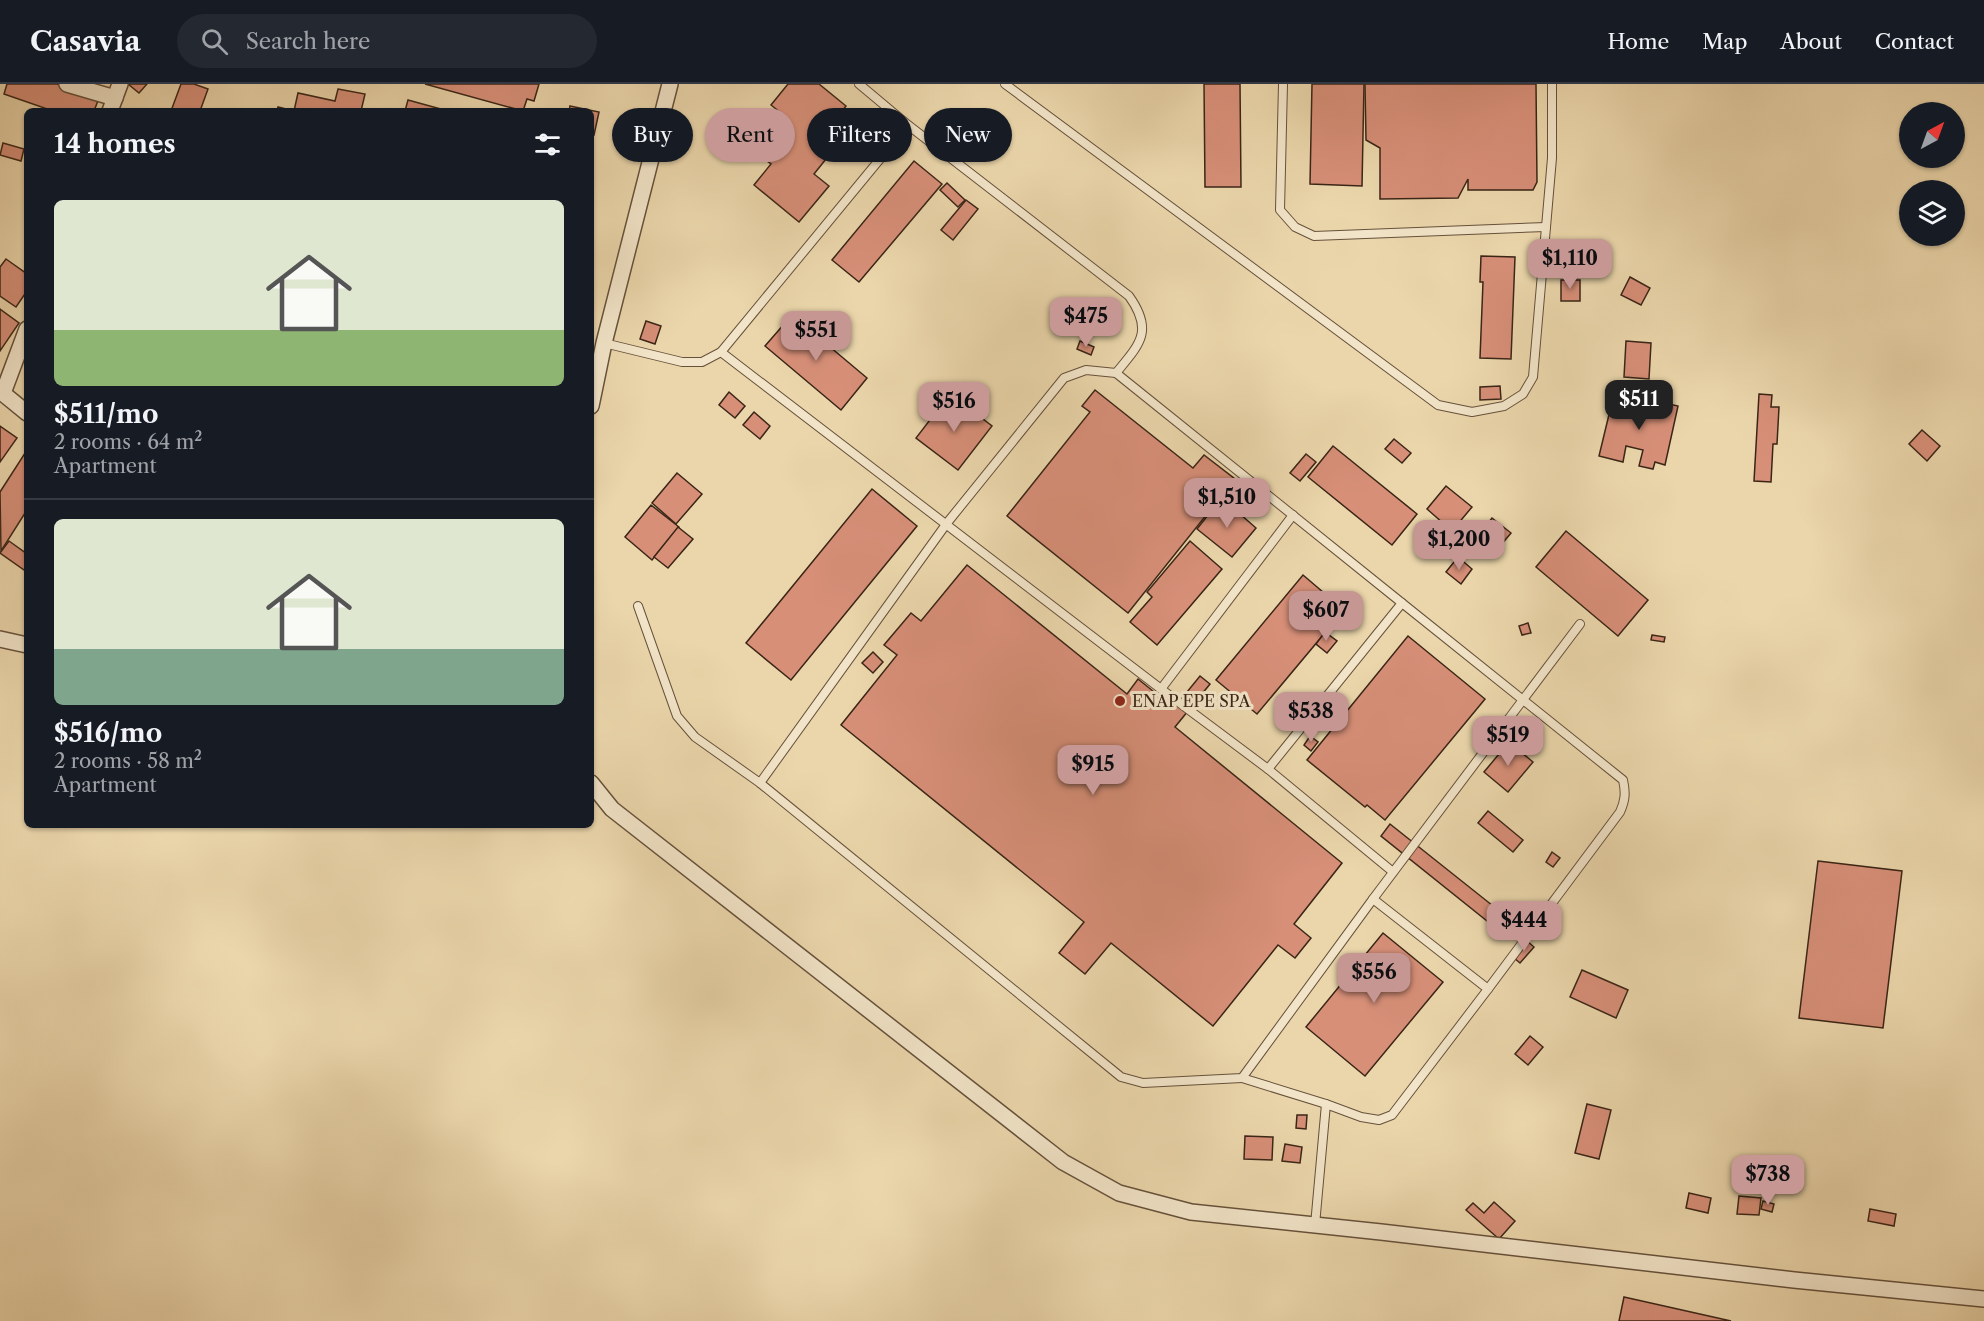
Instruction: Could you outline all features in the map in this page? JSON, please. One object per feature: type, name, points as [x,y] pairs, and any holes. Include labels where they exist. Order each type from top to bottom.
[{"type":"street","points":[[67,84],[115,98]]},
{"type":"street","points":[[594,391],[604,343],[670,84]]},
{"type":"street","points":[[24,336],[1,392],[24,411]]},
{"type":"street","points":[[0,639],[24,644]]},
{"type":"street","points":[[594,787],[612,809],[1064,1162],[1119,1193],[1191,1212],[1794,1280],[1984,1299]]},
{"type":"lane","points":[[859,84],[888,108]]},
{"type":"lane","points":[[1005,84],[1438,405],[1472,412],[1504,406],[1523,394],[1533,377],[1552,158],[1552,84]]},
{"type":"lane","points":[[1283,84],[1280,210],[1295,228],[1314,236],[1546,227]]},
{"type":"lane","points":[[912,128],[1129,296],[1138,309],[1143,326],[1139,345],[1116,373]]},
{"type":"lane","points":[[604,343],[682,362],[702,362],[721,352],[878,162]]},
{"type":"lane","points":[[721,352],[1268,769],[1393,872]]},
{"type":"lane","points":[[638,606],[677,716],[695,737],[760,783],[1121,1077],[1143,1083],[1242,1078],[1361,1117],[1378,1120],[1392,1115],[1620,812],[1625,801],[1623,780],[1116,373],[1086,370],[1064,378],[947,524],[760,783]]},
{"type":"lane","points":[[1161,689],[1293,516]]},
{"type":"lane","points":[[1268,769],[1402,603]]},
{"type":"lane","points":[[1242,1078],[1393,872],[1580,624]]},
{"type":"lane","points":[[1373,899],[1488,989]]},
{"type":"lane","points":[[1315,1226],[1326,1104]]},
{"type":"building","points":[[7,84],[57,84],[99,98],[95,108],[44,108],[4,94]]},
{"type":"building","points":[[128,84],[147,84],[139,93]]},
{"type":"building","points":[[181,84],[194,84],[208,89],[201,108],[172,108]]},
{"type":"building","points":[[425,84],[539,84],[534,101],[527,99],[524,108],[512,108]]},
{"type":"building","points":[[788,84],[819,84],[846,106],[844,108],[807,108],[807,162],[824,162],[814,174],[829,186],[799,222],[754,185],[771,164],[768,162],[795,162],[795,108],[775,108],[771,105]]},
{"type":"building","points":[[1204,84],[1240,84],[1241,187],[1205,187]]},
{"type":"building","points":[[1312,84],[1364,84],[1362,186],[1310,184]]},
{"type":"building","points":[[1365,84],[1536,84],[1537,182],[1533,190],[1468,190],[1468,179],[1458,198],[1380,199],[1380,148],[1366,140]]},
{"type":"building","points":[[338,89],[365,94],[362,108],[295,108],[298,93],[335,101]]},
{"type":"building","points":[[408,100],[437,108],[406,108]]},
{"type":"building","points":[[594,111],[599,112],[594,135]]},
{"type":"building","points":[[3,143],[24,149],[21,161],[0,155]]},
{"type":"building","points":[[914,161],[942,184],[859,282],[832,260]]},
{"type":"building","points":[[947,183],[965,200],[958,207],[940,190]]},
{"type":"building","points":[[966,200],[978,209],[953,240],[941,230]]},
{"type":"building","points":[[1481,256],[1515,257],[1511,359],[1480,358],[1483,282],[1480,282]]},
{"type":"building","points":[[6,259],[24,272],[24,295],[16,307],[0,296],[0,267]]},
{"type":"building","points":[[1630,277],[1650,288],[1641,305],[1621,295]]},
{"type":"building","points":[[1561,280],[1580,280],[1580,301],[1561,301]]},
{"type":"building","points":[[0,309],[19,323],[0,351]]},
{"type":"building","points":[[792,315],[867,378],[841,410],[765,346]]},
{"type":"building","points":[[646,321],[661,326],[655,344],[640,339]]},
{"type":"building","points":[[1080,341],[1094,347],[1091,355],[1077,349]]},
{"type":"building","points":[[1626,341],[1651,343],[1649,379],[1624,377]]},
{"type":"building","points":[[1500,386],[1501,399],[1480,400],[1480,387]]},
{"type":"building","points":[[1095,390],[1193,468],[1204,455],[1235,479],[1128,613],[1007,516],[1090,412],[1082,406]]},
{"type":"building","points":[[729,392],[745,406],[735,418],[719,405]]},
{"type":"building","points":[[1759,394],[1772,395],[1771,407],[1779,407],[1777,444],[1773,444],[1771,482],[1754,481]]},
{"type":"building","points":[[1613,398],[1650,407],[1651,400],[1678,406],[1665,465],[1655,462],[1653,469],[1639,466],[1643,450],[1626,446],[1623,462],[1599,456]]},
{"type":"building","points":[[946,399],[962,412],[966,406],[992,426],[958,470],[916,438]]},
{"type":"building","points":[[754,412],[770,426],[760,439],[743,425]]},
{"type":"building","points":[[0,426],[17,438],[0,462]]},
{"type":"building","points":[[1922,430],[1940,446],[1927,461],[1909,444]]},
{"type":"building","points":[[1394,439],[1411,453],[1402,463],[1385,449]]},
{"type":"building","points":[[1333,446],[1417,514],[1392,545],[1308,477]]},
{"type":"building","points":[[1306,454],[1316,462],[1300,481],[1290,473]]},
{"type":"building","points":[[24,455],[24,515],[1,551],[0,492]]},
{"type":"building","points":[[677,473],[702,494],[676,524],[652,503]]},
{"type":"building","points":[[1446,486],[1472,507],[1452,531],[1427,509]]},
{"type":"building","points":[[872,489],[917,526],[791,680],[746,643]]},
{"type":"building","points":[[651,505],[679,527],[652,560],[625,537]]},
{"type":"building","points":[[1216,505],[1226,514],[1232,507],[1256,528],[1232,557],[1197,529]]},
{"type":"building","points":[[1492,518],[1511,533],[1501,545],[1483,530]]},
{"type":"building","points":[[678,527],[693,539],[668,568],[654,557]]},
{"type":"building","points":[[1566,531],[1648,600],[1618,636],[1536,567]]},
{"type":"building","points":[[9,541],[24,552],[24,570],[0,553]]},
{"type":"building","points":[[1190,541],[1222,569],[1157,645],[1130,622],[1152,597],[1147,592]]},
{"type":"building","points":[[1458,557],[1472,569],[1461,584],[1446,572]]},
{"type":"building","points":[[967,565],[1127,694],[1138,679],[1174,708],[1200,676],[1210,684],[1175,727],[1342,863],[1294,924],[1311,938],[1295,958],[1278,945],[1213,1026],[1111,943],[1085,974],[1059,953],[1084,922],[841,725],[897,655],[884,645],[911,613],[921,621]]},
{"type":"building","points":[[1303,575],[1344,610],[1257,714],[1216,680]]},
{"type":"building","points":[[1528,623],[1531,633],[1522,635],[1519,626]]},
{"type":"building","points":[[1325,632],[1337,641],[1327,653],[1316,644]]},
{"type":"building","points":[[1652,635],[1665,637],[1664,642],[1651,640]]},
{"type":"building","points":[[1408,636],[1485,699],[1385,820],[1367,805],[1365,807],[1307,760]]},
{"type":"building","points":[[873,652],[883,662],[873,673],[862,663]]},
{"type":"building","points":[[1310,736],[1318,742],[1311,751],[1304,745]]},
{"type":"building","points":[[1509,742],[1533,762],[1508,792],[1484,772]]},
{"type":"building","points":[[1488,811],[1523,840],[1513,852],[1478,823]]},
{"type":"building","points":[[1390,824],[1517,925],[1507,937],[1381,836]]},
{"type":"building","points":[[1552,852],[1560,858],[1553,867],[1546,862]]},
{"type":"building","points":[[1818,861],[1902,871],[1883,1028],[1799,1018]]},
{"type":"building","points":[[1383,933],[1443,982],[1365,1076],[1306,1027]]},
{"type":"building","points":[[1527,941],[1534,947],[1520,963],[1513,957]]},
{"type":"building","points":[[1582,970],[1628,990],[1616,1018],[1570,997]]},
{"type":"building","points":[[1530,1036],[1543,1047],[1528,1065],[1515,1054]]},
{"type":"building","points":[[1587,1104],[1611,1110],[1599,1159],[1575,1153]]},
{"type":"building","points":[[1297,1115],[1307,1115],[1306,1129],[1296,1128]]},
{"type":"building","points":[[1245,1136],[1273,1137],[1272,1160],[1244,1159]]},
{"type":"building","points":[[1285,1144],[1302,1147],[1300,1163],[1282,1161]]},
{"type":"building","points":[[1689,1193],[1711,1198],[1708,1213],[1686,1208]]},
{"type":"building","points":[[1739,1196],[1761,1198],[1759,1215],[1737,1214]]},
{"type":"building","points":[[1763,1201],[1774,1204],[1772,1212],[1761,1209]]},
{"type":"building","points":[[1494,1202],[1515,1221],[1499,1239],[1466,1210],[1473,1203],[1484,1213]]},
{"type":"building","points":[[1870,1209],[1896,1214],[1894,1226],[1868,1221]]},
{"type":"building","points":[[1624,1297],[1731,1321],[1619,1321]]},
{"type":"place","name":"ENAP EPE SPA","points":[[1120,701]]}]
